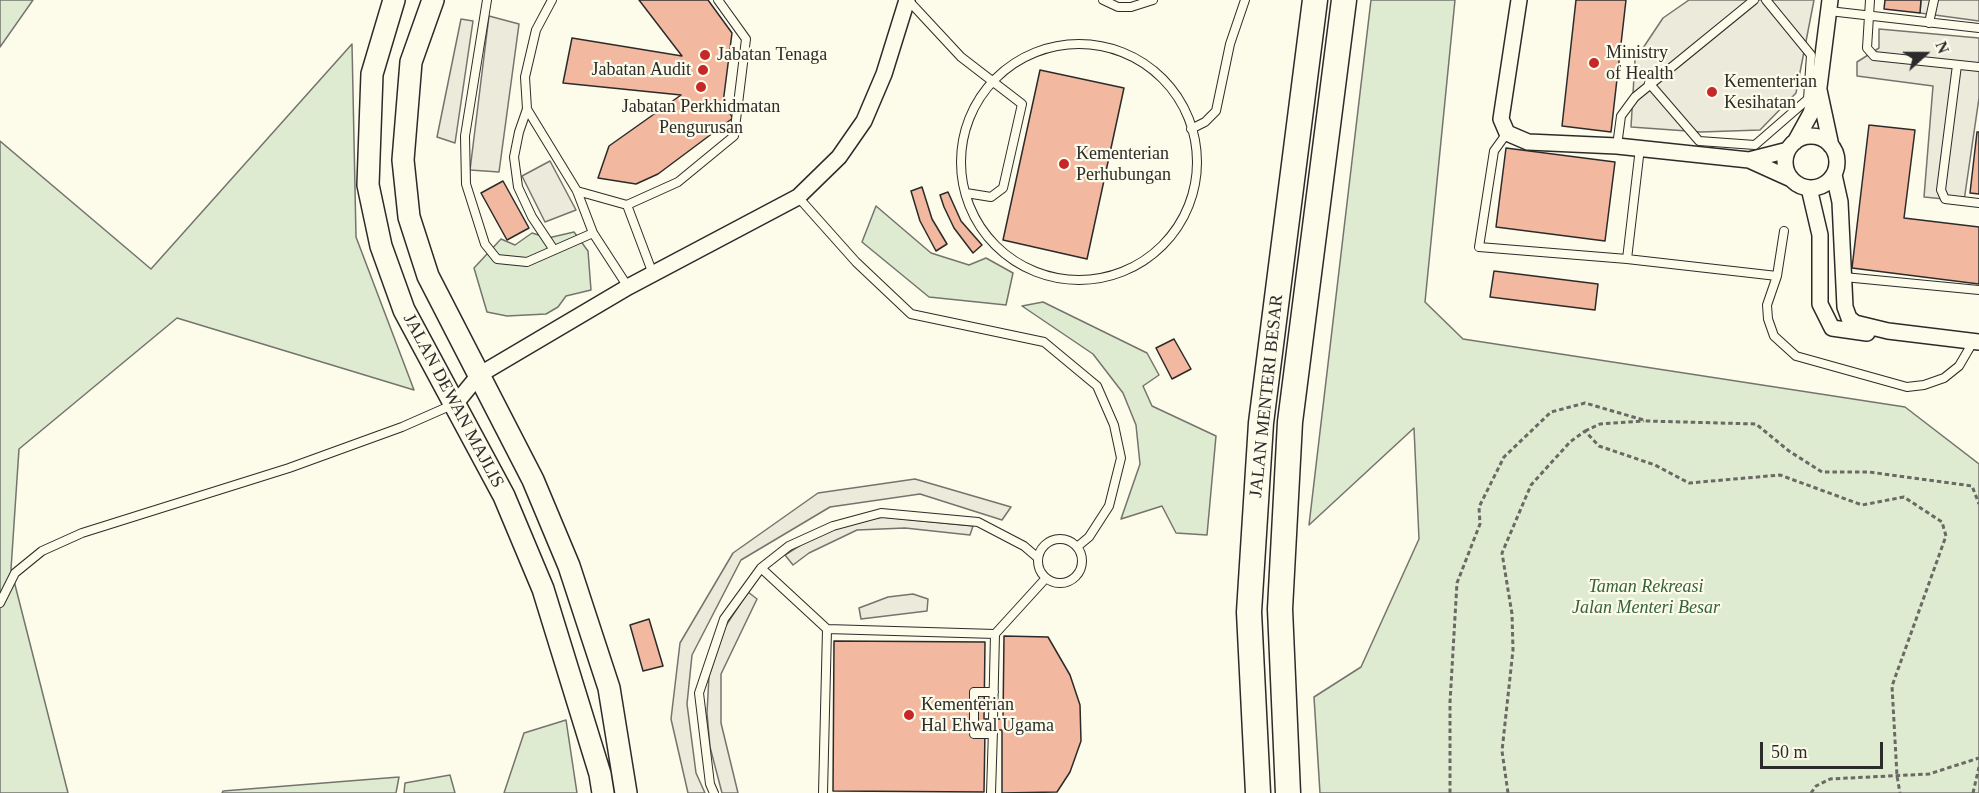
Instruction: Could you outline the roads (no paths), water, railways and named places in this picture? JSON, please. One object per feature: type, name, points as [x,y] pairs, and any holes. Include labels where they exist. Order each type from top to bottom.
[{"type":"main road","name":"JALAN MENTERI BESAR","points":[[1258,793],[1250,612],[1261,423],[1315,0]]},
{"type":"main road","name":"JALAN MENTERI BESAR","points":[[1288,793],[1280,609],[1290,422],[1344,0]]},
{"type":"street","name":"JALAN DEWAN MAJLIS","points":[[394,0],[372,74],[368,185],[381,246],[404,310],[504,496],[543,589],[600,774],[603,793]]},
{"type":"street","name":"JALAN DEWAN MAJLIS","points":[[433,0],[411,62],[403,160],[409,217],[428,276],[533,480],[568,566],[609,688],[626,793]]},
{"type":"street","points":[[456,403],[479,375],[628,287],[798,197],[839,156],[864,121],[884,74],[908,0]]},
{"type":"street","points":[[1519,0],[1501,119],[1507,134],[1528,141],[1617,146],[1749,160],[1809,188],[1818,188],[1834,175]]},
{"type":"street","points":[[1791,179],[1785,160],[1811,113],[1819,87],[1830,5]]},
{"type":"street","points":[[1819,87],[1837,165],[1834,175],[1840,202],[1845,307],[1849,318],[1855,323],[1888,331],[1976,342]]},
{"type":"street","points":[[1749,160],[1814,136],[1831,146]]},
{"type":"street","points":[[1809,188],[1820,235],[1820,304],[1832,328],[1859,333],[1888,331]]},
{"type":"lane","points":[[487,0],[465,136],[466,184],[485,244],[497,259],[527,262],[593,233]]},
{"type":"lane","points":[[552,0],[536,30],[525,77],[527,109],[514,157],[518,188],[532,217],[554,250]]},
{"type":"lane","points":[[577,191],[627,205],[678,182],[734,136],[746,39],[718,0]]},
{"type":"lane","points":[[908,0],[961,57],[1022,104],[1003,188],[991,197],[966,193]]},
{"type":"lane","points":[[1103,0],[1118,7],[1131,7],[1153,0]]},
{"type":"lane","points":[[1191,129],[1205,122],[1216,111],[1230,44],[1245,0]]},
{"type":"lane","points":[[1617,146],[1621,116],[1649,84],[1754,0]]},
{"type":"lane","points":[[1649,84],[1699,141],[1755,145],[1808,99],[1811,55],[1766,0]]},
{"type":"lane","points":[[1870,0],[1867,48],[1874,56],[1979,67]]},
{"type":"lane","points":[[1929,23],[1934,0]]},
{"type":"lane","points":[[1830,5],[1868,16],[1979,28]]},
{"type":"lane","points":[[1078,43],[1110,47],[1139,60],[1164,80],[1183,107],[1191,129],[1197,170],[1190,201],[1176,230],[1154,254],[1126,270],[1095,279],[1063,279],[1032,271],[1005,254],[982,230],[966,193],[961,170],[963,138],[973,107],[992,81],[1016,60],[1046,48],[1078,43]]},
{"type":"lane","points":[[1956,65],[1941,190],[1945,199],[1979,204]]},
{"type":"lane","points":[[527,109],[577,191],[593,233],[628,287]]},
{"type":"lane","points":[[1507,134],[1494,150],[1479,247],[1627,259],[1777,276]]},
{"type":"lane","points":[[1627,259],[1640,148]]},
{"type":"lane","points":[[798,197],[856,262],[911,314],[1044,342],[1097,386],[1114,425],[1121,458],[1110,506],[1089,537],[1077,547]]},
{"type":"lane","points":[[627,205],[653,274]]},
{"type":"lane","points":[[1784,231],[1777,276],[1767,304],[1768,320],[1774,336],[1796,356],[1907,387],[1924,386],[1944,378],[1959,366],[1976,342]]},
{"type":"lane","points":[[1844,277],[1979,290]]},
{"type":"lane","points":[[0,603],[15,573],[42,551],[52,546],[82,533],[289,468],[402,427],[456,403]]},
{"type":"lane","points":[[714,793],[710,784],[699,693],[724,619],[761,568],[789,546],[833,525],[881,513],[978,522],[1024,546],[1038,558]]},
{"type":"lane","points":[[1054,539],[1062,539],[1077,547],[1082,562],[1076,576],[1061,583],[1046,578],[1041,572],[1038,558],[1041,550],[1054,539]]},
{"type":"lane","points":[[761,568],[827,630],[995,634]]},
{"type":"lane","points":[[993,719],[995,634],[1046,578]]},
{"type":"lane","points":[[823,793],[827,630]]},
{"type":"lane","points":[[991,793],[993,732],[974,734],[974,692],[994,693]]},
{"type":"place","name":"Jabatan Tenaga","points":[[705,55]]},
{"type":"place","name":"Ministry of Health","points":[[1594,63]]},
{"type":"place","name":"Jabatan Audit","points":[[703,70]]},
{"type":"place","name":"Jabatan Perkhidmatan Pengurusan","points":[[701,87]]},
{"type":"place","name":"Kementerian Kesihatan","points":[[1712,92]]},
{"type":"place","name":"Kementerian Perhubungan","points":[[1064,164]]},
{"type":"place","name":"Kementerian Hal Ehwal Ugama","points":[[909,715]]},
{"type":"park label","name":"Taman Rekreasi Jalan Menteri Besar","points":[[1646,597]]}]
